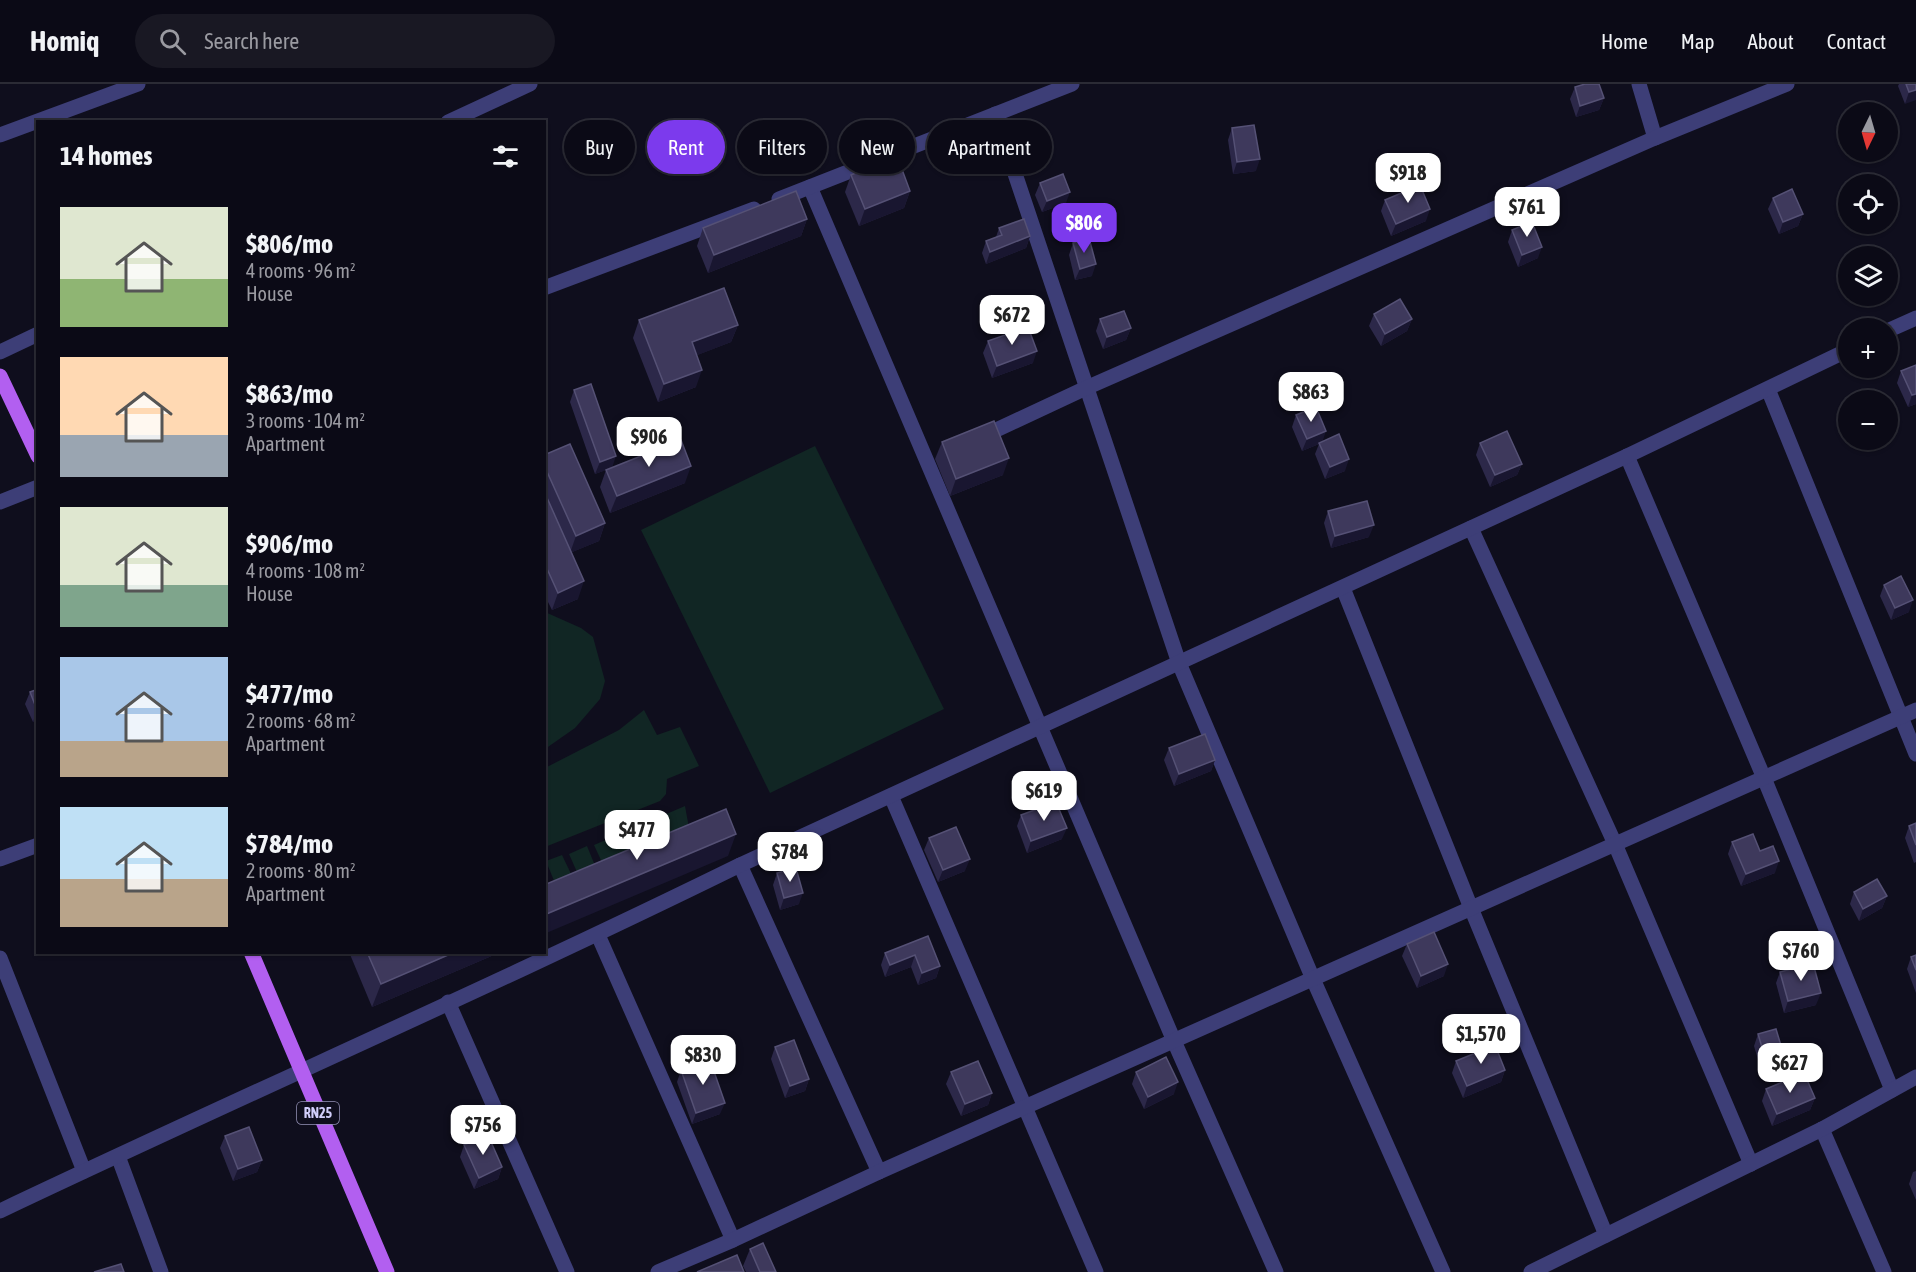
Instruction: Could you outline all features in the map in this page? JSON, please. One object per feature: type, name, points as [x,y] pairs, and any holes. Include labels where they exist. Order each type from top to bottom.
[{"type":"main road","points":[[0,376],[36,452]]},
{"type":"main road","name":"RN25","points":[[252,954],[387,1272]]},
{"type":"street","points":[[41,120],[138,84]]},
{"type":"street","points":[[452,120],[530,84]]},
{"type":"street","points":[[546,287],[810,188],[1072,84]]},
{"type":"street","points":[[1639,84],[1655,138]]},
{"type":"street","points":[[969,442],[1086,388],[1655,138],[1787,84]]},
{"type":"street","points":[[995,114],[1179,663],[1313,979],[1443,1272]]},
{"type":"street","points":[[0,135],[36,122]]},
{"type":"street","points":[[810,188],[932,459],[1041,727],[1174,1041],[1276,1272]]},
{"type":"street","points":[[1898,328],[1915,322]]},
{"type":"street","points":[[0,352],[36,335]]},
{"type":"street","points":[[0,1211],[448,1002],[598,935],[740,865],[1627,456],[1838,355]]},
{"type":"street","points":[[1768,389],[1909,713],[1916,754]]},
{"type":"street","points":[[1627,456],[1764,778],[1892,1090]]},
{"type":"street","points":[[0,502],[36,488]]},
{"type":"street","points":[[1471,528],[1615,844],[1751,1164]]},
{"type":"street","points":[[1342,588],[1606,1235]]},
{"type":"street","points":[[658,1272],[1909,713]]},
{"type":"street","points":[[891,796],[1096,1272]]},
{"type":"street","points":[[0,860],[36,845]]},
{"type":"street","points":[[740,865],[879,1172]]},
{"type":"street","points":[[598,935],[733,1240]]},
{"type":"street","points":[[0,958],[84,1171]]},
{"type":"street","points":[[448,1002],[567,1272]]},
{"type":"street","points":[[1531,1272],[1822,1129],[1916,1077]]},
{"type":"street","points":[[1822,1129],[1884,1272]]},
{"type":"street","points":[[118,1155],[161,1272]]},
{"type":"green space","points":[[815,446],[944,709],[770,793],[641,530]]},
{"type":"green space","points":[[546,612],[581,628],[593,637],[605,681],[600,699],[575,728],[546,748]]},
{"type":"green space","points":[[644,710],[657,735],[680,727],[699,766],[667,779],[666,794],[660,801],[546,847],[546,767],[619,730]]},
{"type":"green space","points":[[685,806],[689,828],[606,871],[594,845]]},
{"type":"green space","points":[[587,846],[598,873],[581,881],[569,854]]},
{"type":"green space","points":[[562,855],[574,880],[557,888],[546,861]]},
{"type":"building","points":[[1599,84],[1604,98],[1580,106],[1575,87]]},
{"type":"building","points":[[1906,84],[1916,84],[1916,90],[1909,92]]},
{"type":"building","points":[[1254,125],[1260,159],[1237,162],[1232,128]]},
{"type":"building","points":[[904,174],[910,191],[865,209],[851,175]]},
{"type":"building","points":[[1063,174],[1070,192],[1047,201],[1040,183]]},
{"type":"building","points":[[1420,185],[1430,209],[1396,224],[1385,200]]},
{"type":"building","points":[[1792,189],[1803,214],[1783,222],[1773,198]]},
{"type":"building","points":[[796,191],[807,219],[714,255],[703,228]]},
{"type":"building","points":[[1024,219],[1030,236],[990,252],[986,241],[1002,235],[999,228]]},
{"type":"building","points":[[1532,222],[1542,247],[1522,255],[1512,230]]},
{"type":"building","points":[[1089,238],[1096,264],[1080,269],[1073,243]]},
{"type":"building","points":[[724,288],[738,325],[692,342],[702,370],[664,384],[639,320]]},
{"type":"building","points":[[1400,299],[1412,319],[1385,334],[1374,314]]},
{"type":"building","points":[[1124,311],[1131,328],[1107,337],[1100,319]]},
{"type":"building","points":[[1028,327],[1037,351],[997,366],[988,341]]},
{"type":"building","points":[[1916,365],[1916,394],[1912,395],[1901,371]]},
{"type":"building","points":[[591,384],[616,456],[600,462],[574,390]]},
{"type":"building","points":[[1316,407],[1326,431],[1307,439],[1296,415]]},
{"type":"building","points":[[994,421],[1009,458],[956,479],[942,442]]},
{"type":"building","points":[[1507,431],[1522,464],[1495,475],[1480,443]]},
{"type":"building","points":[[1339,434],[1349,459],[1330,467],[1319,443]]},
{"type":"building","points":[[681,440],[691,466],[617,496],[606,470]]},
{"type":"building","points":[[570,444],[605,523],[576,536],[546,469],[546,454]]},
{"type":"building","points":[[546,496],[584,581],[558,593],[546,566]]},
{"type":"building","points":[[1367,501],[1374,525],[1335,536],[1328,511]]},
{"type":"building","points":[[1901,576],[1913,600],[1895,608],[1884,585]]},
{"type":"building","points":[[36,690],[36,707],[30,692]]},
{"type":"building","points":[[1205,734],[1215,760],[1179,774],[1169,748]]},
{"type":"building","points":[[1056,802],[1067,828],[1031,841],[1021,815]]},
{"type":"building","points":[[726,809],[736,834],[546,914],[546,884]]},
{"type":"building","points":[[1916,823],[1916,845],[1909,826]]},
{"type":"building","points":[[956,827],[970,859],[943,870],[929,838]]},
{"type":"building","points":[[1753,834],[1760,851],[1773,846],[1779,861],[1746,874],[1732,842]]},
{"type":"building","points":[[796,868],[803,893],[784,898],[777,873]]},
{"type":"building","points":[[1877,879],[1887,896],[1863,909],[1854,892]]},
{"type":"building","points":[[1434,932],[1448,964],[1421,976],[1407,944]]},
{"type":"building","points":[[928,936],[940,966],[922,973],[915,955],[890,965],[885,953]]},
{"type":"building","points":[[368,954],[450,954],[381,984]]},
{"type":"building","points":[[1916,955],[1916,970],[1911,957]]},
{"type":"building","points":[[1813,963],[1821,993],[1788,1001],[1780,972]]},
{"type":"building","points":[[1776,1029],[1785,1059],[1767,1064],[1758,1034]]},
{"type":"building","points":[[794,1040],[809,1079],[790,1086],[775,1047]]},
{"type":"building","points":[[1495,1045],[1505,1070],[1467,1086],[1456,1061]]},
{"type":"building","points":[[1166,1057],[1178,1082],[1148,1097],[1136,1072]]},
{"type":"building","points":[[710,1060],[725,1103],[696,1113],[681,1070]]},
{"type":"building","points":[[978,1061],[992,1093],[965,1104],[951,1072]]},
{"type":"building","points":[[1804,1073],[1815,1098],[1777,1114],[1766,1089]]},
{"type":"building","points":[[249,1127],[262,1160],[238,1169],[225,1136]]},
{"type":"building","points":[[488,1135],[502,1167],[479,1178],[464,1145]]},
{"type":"building","points":[[763,1243],[776,1272],[760,1272],[750,1249]]},
{"type":"building","points":[[737,1255],[744,1272],[697,1272]]},
{"type":"building","points":[[121,1264],[124,1272],[94,1272]]}]
